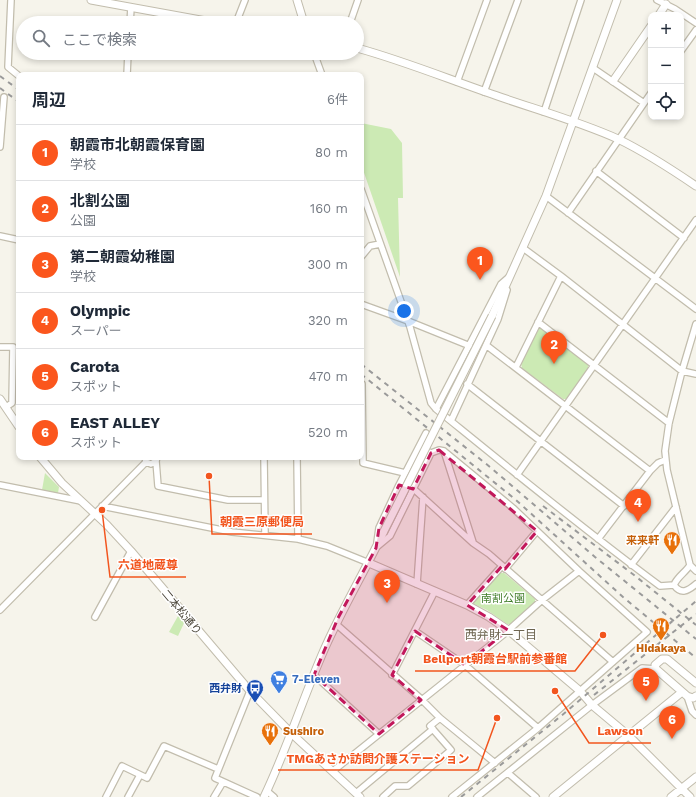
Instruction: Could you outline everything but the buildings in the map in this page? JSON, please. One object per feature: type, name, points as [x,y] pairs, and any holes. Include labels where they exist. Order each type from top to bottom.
[{"type":"street","points":[[11,0],[8,67],[16,74]]},
{"type":"street","points":[[94,0],[177,16]]},
{"type":"street","points":[[239,16],[245,0]]},
{"type":"street","points":[[297,0],[302,16]]},
{"type":"street","points":[[352,16],[358,0]]},
{"type":"street","points":[[457,82],[487,0]]},
{"type":"street","points":[[484,92],[518,0]]},
{"type":"street","points":[[544,112],[581,0]]},
{"type":"street","points":[[274,797],[266,794],[336,624],[369,563],[492,316],[546,196],[617,0]]},
{"type":"street","points":[[657,0],[667,2],[696,23]]},
{"type":"street","points":[[661,12],[667,2]]},
{"type":"street","points":[[130,16],[131,8]]},
{"type":"street","points":[[613,81],[648,30]]},
{"type":"street","points":[[683,48],[696,30]]},
{"type":"street","points":[[364,50],[391,58],[484,92],[574,122],[619,140],[666,166],[696,186]]},
{"type":"street","points":[[127,72],[128,60]]},
{"type":"street","points":[[317,60],[321,72]]},
{"type":"street","points":[[593,68],[644,103]]},
{"type":"street","points":[[0,147],[4,97]]},
{"type":"street","points":[[568,213],[648,97]]},
{"type":"street","points":[[596,171],[684,238]]},
{"type":"street","points":[[546,196],[654,279],[696,309]]},
{"type":"street","points":[[364,198],[408,321],[431,403],[436,409],[598,540],[660,586],[674,585],[679,590],[688,591],[696,584]]},
{"type":"street","points":[[517,475],[567,406],[696,220]]},
{"type":"street","points":[[0,236],[16,239]]},
{"type":"street","points":[[364,253],[370,246],[380,244]]},
{"type":"street","points":[[523,248],[682,370],[696,374]]},
{"type":"street","points":[[450,421],[498,319],[511,276]]},
{"type":"street","points":[[436,409],[470,346],[486,310],[501,284],[511,276]]},
{"type":"street","points":[[516,367],[561,276]]},
{"type":"street","points":[[364,305],[470,346]]},
{"type":"street","points":[[538,322],[669,423]]},
{"type":"street","points":[[696,324],[682,370],[669,423],[665,451],[665,460],[690,565],[696,571]]},
{"type":"street","points":[[486,345],[650,471]]},
{"type":"street","points":[[0,347],[13,347],[12,403],[6,407]]},
{"type":"street","points":[[467,384],[624,506]]},
{"type":"street","points":[[0,399],[16,422]]},
{"type":"street","points":[[376,548],[379,528],[426,433]]},
{"type":"street","points":[[419,447],[431,453]]},
{"type":"street","points":[[376,548],[390,536],[431,453],[439,450],[444,451],[513,508],[579,571],[647,632],[538,728],[452,797]]},
{"type":"street","points":[[444,451],[473,543]]},
{"type":"street","name":"二本松通り","points":[[43,460],[56,476],[96,513],[131,550],[250,691],[291,733],[358,795]]},
{"type":"street","points":[[0,610],[96,513],[144,460]]},
{"type":"street","points":[[146,460],[151,464],[155,460]]},
{"type":"street","points":[[156,460],[158,486],[228,500],[264,500]]},
{"type":"street","points":[[264,460],[266,495],[264,500],[265,535]]},
{"type":"street","points":[[296,460],[298,539]]},
{"type":"street","points":[[363,460],[363,462],[405,473]]},
{"type":"street","points":[[598,540],[650,471],[658,462],[665,460]]},
{"type":"street","points":[[0,485],[82,501]]},
{"type":"street","points":[[399,486],[413,489],[423,497],[473,543],[542,600],[613,662]]},
{"type":"street","points":[[418,584],[423,497]]},
{"type":"street","points":[[102,506],[225,531],[298,539],[327,546],[467,605],[489,617],[508,630],[580,691],[592,705],[629,736],[690,797]]},
{"type":"street","points":[[631,565],[676,507]]},
{"type":"street","points":[[467,605],[538,531]]},
{"type":"street","points":[[95,617],[131,550]]},
{"type":"street","points":[[674,585],[690,565]]},
{"type":"street","points":[[333,771],[579,571]]},
{"type":"street","points":[[392,675],[435,591]]},
{"type":"street","points":[[336,624],[440,718],[495,763]]},
{"type":"street","points":[[415,631],[465,664],[538,728]]},
{"type":"street","points":[[656,669],[654,666],[659,660],[664,658],[667,659],[696,683]]},
{"type":"street","points":[[477,797],[592,705],[642,668],[656,669],[684,694],[693,698],[696,696]]},
{"type":"street","points":[[314,675],[378,734]]},
{"type":"street","points":[[250,691],[215,778],[256,797]]},
{"type":"street","points":[[684,694],[692,711],[696,715]]},
{"type":"street","points":[[553,797],[684,694]]},
{"type":"street","points":[[383,797],[395,786],[408,786],[451,750],[430,726],[440,718]]},
{"type":"street","points":[[358,795],[433,729]]},
{"type":"street","points":[[106,797],[122,766],[147,778],[164,746],[218,769]]},
{"type":"street","points":[[508,773],[536,797]]},
{"type":"street","points":[[128,797],[140,775]]},
{"type":"street","points":[[671,797],[696,777]]},
{"type":"street","points":[[214,797],[223,782]]},
{"type":"highlighted area","points":[[439,450],[537,531],[505,569],[502,566],[467,605],[508,630],[503,635],[465,665],[415,631],[392,675],[421,700],[379,734],[314,675],[338,618],[376,548],[379,528],[399,485],[413,489],[431,453]]},
{"type":"green space","points":[[364,124],[391,129],[402,143],[403,198],[398,198],[400,277],[364,173]]},
{"type":"green space","points":[[539,329],[543,329],[588,364],[588,369],[567,399],[563,399],[522,368],[521,363]]},
{"type":"green space","points":[[45,473],[59,487],[58,493],[42,490]]},
{"type":"green space","name":"南割公園","points":[[500,573],[504,573],[535,599],[535,603],[510,624],[507,624],[487,610],[474,604],[474,601]]},
{"type":"green space","points":[[178,616],[185,621],[178,636],[169,632]]},
{"type":"railway","points":[[0,76],[16,88]]},
{"type":"railway","points":[[0,88],[16,100]]},
{"type":"railway","points":[[364,366],[490,467],[595,557],[696,639]]},
{"type":"railway","points":[[364,376],[516,500],[623,597],[696,658]]},
{"type":"railway","points":[[543,506],[634,575],[696,625]]},
{"type":"railway","points":[[461,797],[561,716],[696,601]]},
{"type":"railway","points":[[594,695],[696,614]]},
{"type":"place","name":"朝霞市北朝霞保育園","points":[[480,280]]},
{"type":"place","name":"北割公園","points":[[554,364]]},
{"type":"place","name":"朝霞三原郵便局","points":[[209,476]]},
{"type":"place","name":"六道地蔵尊","points":[[102,510]]},
{"type":"place","name":"Olympic","points":[[638,522]]},
{"type":"place","name":"来来軒","points":[[672,555]]},
{"type":"place","name":"第二朝霞幼稚園","points":[[387,603]]},
{"type":"place","name":"Bellport朝霞台駅前参番館","points":[[603,635]]},
{"type":"place","name":"Hidakaya","points":[[661,641]]},
{"type":"place","name":"Lawson","points":[[555,691]]},
{"type":"place","name":"7-Eleven","points":[[279,694]]},
{"type":"place","name":"Carota","points":[[646,701]]},
{"type":"place","name":"西弁財","points":[[255,703]]},
{"type":"place","name":"TMGあさか訪問介護ステーション","points":[[497,718]]},
{"type":"place","name":"EAST ALLEY","points":[[672,739]]},
{"type":"place","name":"Sushiro","points":[[270,746]]},
{"type":"district","name":"西弁財一丁目","points":[[501,635]]}]
